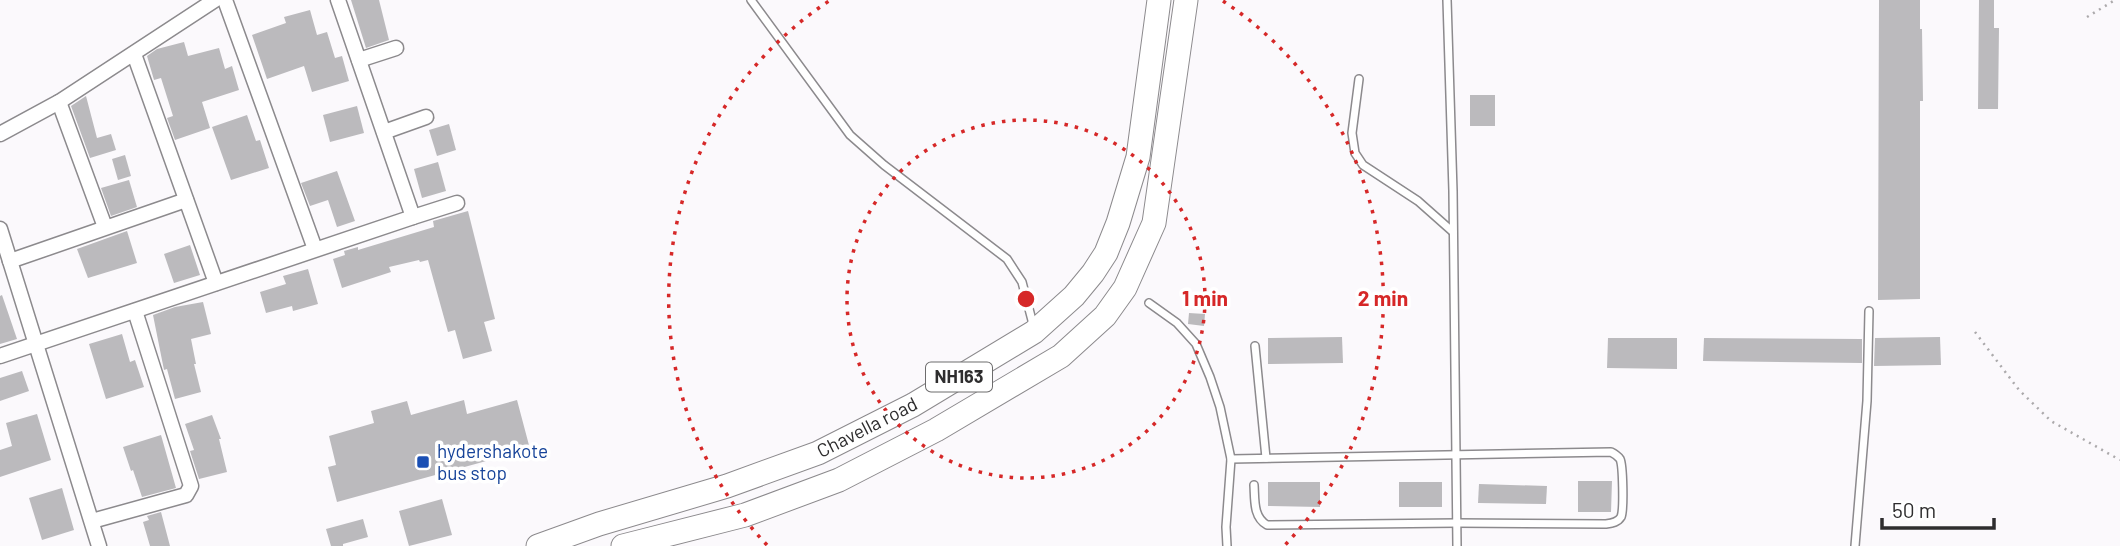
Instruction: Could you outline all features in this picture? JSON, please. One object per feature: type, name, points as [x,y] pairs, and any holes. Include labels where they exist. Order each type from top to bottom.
[{"type":"highway","name":"Chavella road","points":[[538,546],[599,524],[727,486],[818,453],[913,405],[1034,332],[1074,296],[1093,274],[1118,223],[1138,157],[1159,0]]},
{"type":"highway","name":"Chavella road","points":[[624,546],[745,515],[839,480],[936,430],[1061,356],[1105,316],[1125,288],[1154,223],[1186,0]]},
{"type":"street","points":[[0,134],[59,102],[215,0]]},
{"type":"street","points":[[225,0],[316,249]]},
{"type":"street","points":[[338,0],[413,217]]},
{"type":"street","points":[[359,60],[396,48]]},
{"type":"street","points":[[134,54],[216,283]]},
{"type":"street","points":[[59,102],[105,227]]},
{"type":"street","points":[[384,132],[426,117]]},
{"type":"street","points":[[10,261],[186,200]]},
{"type":"street","points":[[0,356],[457,203]]},
{"type":"street","points":[[0,229],[99,546]]},
{"type":"street","points":[[92,521],[186,495],[191,486],[135,311]]},
{"type":"lane","points":[[751,0],[850,135],[884,165],[1007,259],[1022,282],[1034,332]]},
{"type":"lane","points":[[1447,0],[1457,546]]},
{"type":"lane","points":[[1359,79],[1352,133],[1354,153],[1363,165],[1418,201],[1453,232]]},
{"type":"lane","points":[[1149,303],[1177,323],[1196,344],[1220,407],[1231,459],[1227,546]]},
{"type":"lane","points":[[1855,546],[1867,413],[1869,311]]},
{"type":"lane","points":[[1255,346],[1266,458]]},
{"type":"lane","points":[[1231,459],[1611,452],[1619,456],[1622,463],[1622,511],[1620,519],[1614,523],[1267,525],[1259,518],[1254,485]]},
{"type":"path","points":[[2087,17],[2115,0]]},
{"type":"path","points":[[1975,332],[2019,390],[2051,421],[2120,460]]},
{"type":"building","points":[[351,0],[379,0],[389,40],[366,48]]},
{"type":"building","points":[[1879,0],[1920,0],[1923,101],[1920,101],[1920,299],[1878,300]]},
{"type":"building","points":[[1979,0],[1994,0],[1994,28],[1999,28],[1998,109],[1978,109]]},
{"type":"building","points":[[310,10],[317,35],[327,32],[335,58],[342,56],[349,81],[312,92],[304,66],[267,79],[252,35],[286,23],[284,17]]},
{"type":"building","points":[[184,42],[188,56],[219,48],[225,69],[232,66],[239,90],[202,102],[210,128],[175,140],[167,118],[173,116],[161,78],[154,80],[147,56],[157,49]]},
{"type":"building","points":[[1470,95],[1495,95],[1495,126],[1470,126]]},
{"type":"building","points":[[86,96],[97,138],[111,134],[116,150],[90,158],[71,106]]},
{"type":"building","points":[[357,106],[364,133],[330,142],[323,115]]},
{"type":"building","points":[[247,115],[256,141],[260,140],[269,168],[231,180],[212,127]]},
{"type":"building","points":[[449,124],[456,150],[437,156],[429,130]]},
{"type":"building","points":[[125,155],[131,176],[118,180],[112,159]]},
{"type":"building","points":[[438,162],[446,191],[422,198],[414,169]]},
{"type":"building","points":[[337,171],[355,221],[337,227],[328,200],[310,206],[301,183]]},
{"type":"building","points":[[129,180],[137,207],[111,216],[101,188]]},
{"type":"building","points":[[468,211],[495,319],[484,322],[492,351],[463,359],[455,330],[448,332],[428,260],[389,267],[391,272],[342,288],[333,259],[345,255],[344,251],[358,247],[358,250],[434,227],[433,221]]},
{"type":"building","points":[[127,231],[137,263],[88,278],[77,249]]},
{"type":"building","points":[[190,245],[200,275],[174,283],[164,254]]},
{"type":"building","points":[[308,269],[318,304],[293,311],[292,306],[266,313],[260,292],[286,284],[283,276]]},
{"type":"building","points":[[2,295],[17,339],[0,344],[0,296]]},
{"type":"building","points":[[203,302],[211,334],[191,339],[201,392],[175,399],[167,369],[164,370],[153,315],[175,307]]},
{"type":"building","points":[[1189,313],[1205,314],[1204,326],[1188,324]]},
{"type":"building","points":[[122,334],[130,362],[135,360],[144,387],[106,399],[89,344]]},
{"type":"building","points":[[1342,337],[1343,363],[1268,364],[1268,338]]},
{"type":"building","points":[[1940,337],[1941,365],[1874,366],[1875,338]]},
{"type":"building","points":[[1608,338],[1677,338],[1677,369],[1607,368]]},
{"type":"building","points":[[1704,338],[1862,339],[1862,363],[1703,361]]},
{"type":"building","points":[[22,371],[29,391],[0,401],[0,378]]},
{"type":"building","points":[[464,400],[467,414],[517,400],[530,449],[337,502],[328,467],[336,465],[329,436],[374,423],[371,411],[407,401],[411,415]]},
{"type":"building","points":[[37,414],[51,460],[0,477],[0,450],[12,446],[6,423]]},
{"type":"building","points":[[212,415],[221,439],[227,472],[199,479],[190,451],[194,450],[185,424]]},
{"type":"building","points":[[161,435],[176,488],[142,497],[123,447]]},
{"type":"building","points":[[1578,481],[1612,481],[1611,512],[1578,512]]},
{"type":"building","points":[[1268,482],[1320,482],[1320,507],[1268,506]]},
{"type":"building","points":[[1399,482],[1442,482],[1442,507],[1399,507]]},
{"type":"building","points":[[1479,484],[1547,486],[1546,504],[1478,503]]},
{"type":"building","points":[[62,488],[74,530],[42,540],[29,498]]},
{"type":"building","points":[[442,499],[452,535],[409,546],[399,511]]},
{"type":"building","points":[[161,512],[170,546],[150,546],[143,522],[149,520],[147,516]]},
{"type":"building","points":[[363,519],[368,537],[343,546],[331,546],[326,529]]},
{"type":"place","name":"hydershakote bus stop","points":[[423,462]]}]
